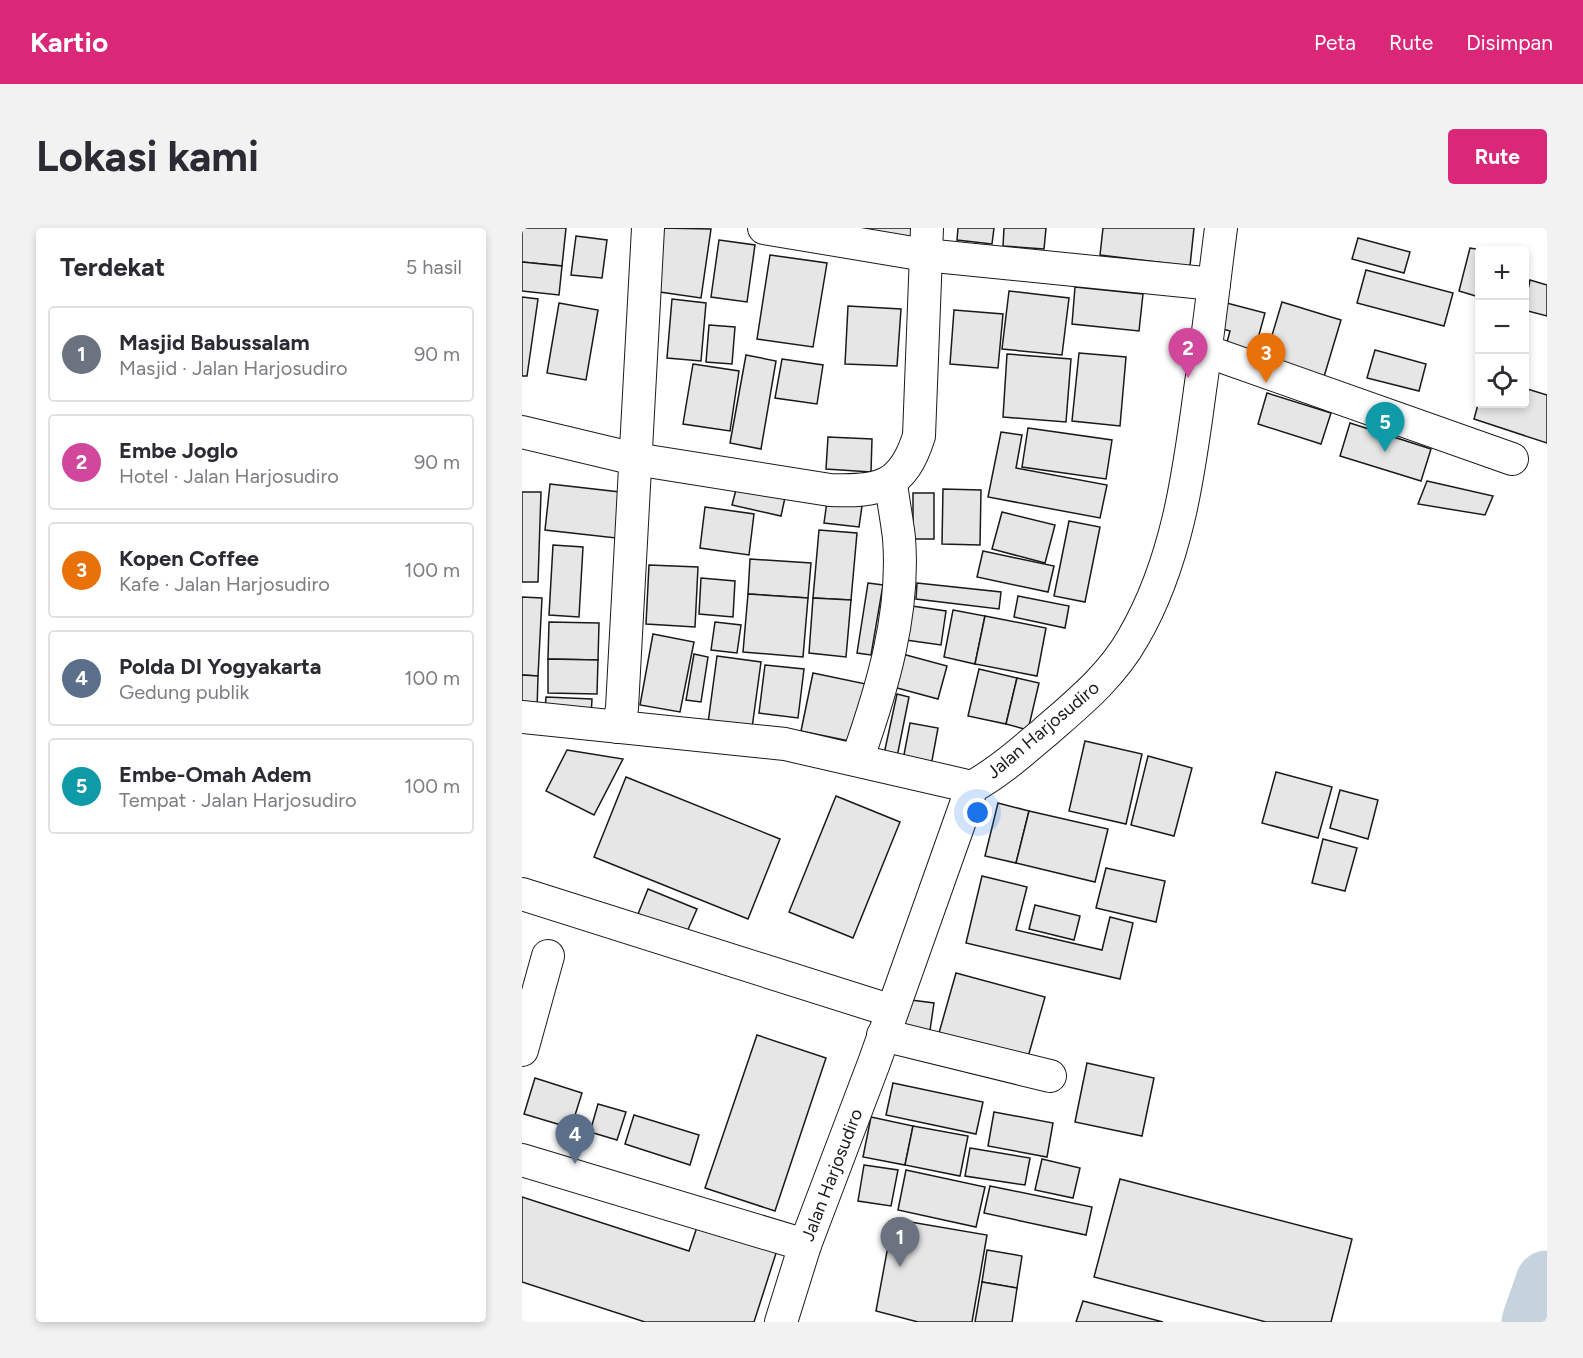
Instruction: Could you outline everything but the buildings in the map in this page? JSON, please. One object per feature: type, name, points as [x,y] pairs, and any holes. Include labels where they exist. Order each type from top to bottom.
[{"type":"street","points":[[618,727],[622,708],[648,228]]},
{"type":"street","points":[[764,228],[926,242],[1214,284]]},
{"type":"street","name":"Jalan Harjosudiro","points":[[781,1322],[805,1245],[888,1023],[972,787],[999,771],[1083,701],[1112,669],[1134,637],[1177,531],[1194,442],[1221,228]]},
{"type":"street","points":[[522,432],[635,459],[830,490],[860,491],[891,483],[909,464],[919,436],[926,242]]},
{"type":"street","points":[[1206,351],[1512,459]]},
{"type":"street","points":[[857,760],[873,715],[896,619],[899,538],[891,483]]},
{"type":"street","points":[[522,717],[785,744],[972,787]]},
{"type":"street","points":[[522,894],[888,1023],[1050,1076]]},
{"type":"street","points":[[522,1050],[548,956]]},
{"type":"street","points":[[522,1160],[805,1245]]},
{"type":"waterway","points":[[1533,1322],[1547,1282]]},
{"type":"place","name":"Embe Joglo","points":[[1188,378]]},
{"type":"place","name":"Kopen Coffee","points":[[1266,383]]},
{"type":"place","name":"Embe-Omah Adem","points":[[1385,452]]},
{"type":"place","name":"Polda DI Yogyakarta","points":[[575,1164]]},
{"type":"place","name":"Masjid Babussalam","points":[[900,1267]]}]
